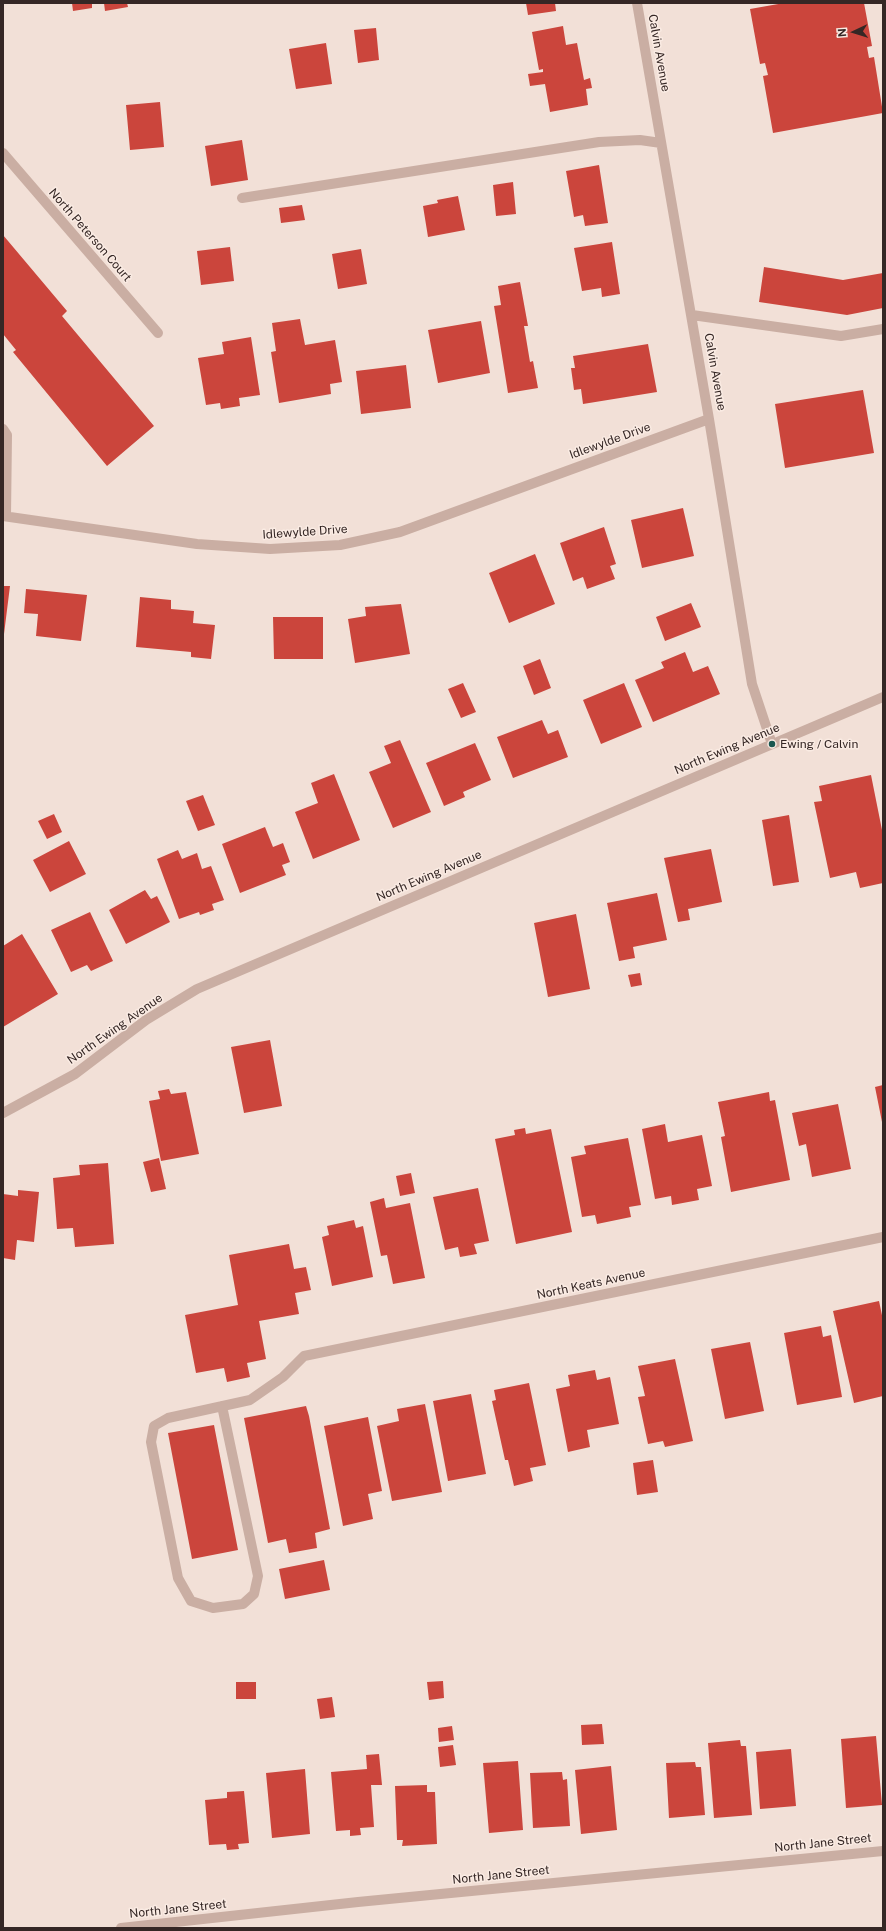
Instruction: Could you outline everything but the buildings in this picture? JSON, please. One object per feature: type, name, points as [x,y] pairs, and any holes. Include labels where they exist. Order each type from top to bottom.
[{"type":"street","name":"Calvin Avenue","points":[[637,3],[692,315],[752,684],[772,744]]},
{"type":"street","points":[[242,198],[599,142],[640,140],[661,143]]},
{"type":"street","name":"North Peterson Court","points":[[3,153],[158,333]]},
{"type":"street","points":[[692,315],[841,336],[883,329]]},
{"type":"street","name":"Idlewylde Drive","points":[[4,516],[197,544],[270,549],[340,545],[400,532],[709,419]]},
{"type":"street","points":[[3,429],[7,435],[4,516]]},
{"type":"street","name":"North Ewing Avenue","points":[[3,1113],[75,1074],[146,1020],[197,989],[883,697]]},
{"type":"street","name":"North Keats Avenue","points":[[222,1406],[250,1400],[283,1377],[304,1356],[883,1237]]},
{"type":"street","points":[[222,1406],[258,1576],[254,1594],[242,1604],[213,1608],[191,1601],[178,1578],[151,1442],[154,1426],[168,1418],[222,1406]]},
{"type":"street","name":"North Jane Street","points":[[121,1928],[169,1925],[366,1901],[883,1851]]},
{"type":"place","name":"Ewing / Calvin","points":[[772,744]]}]
